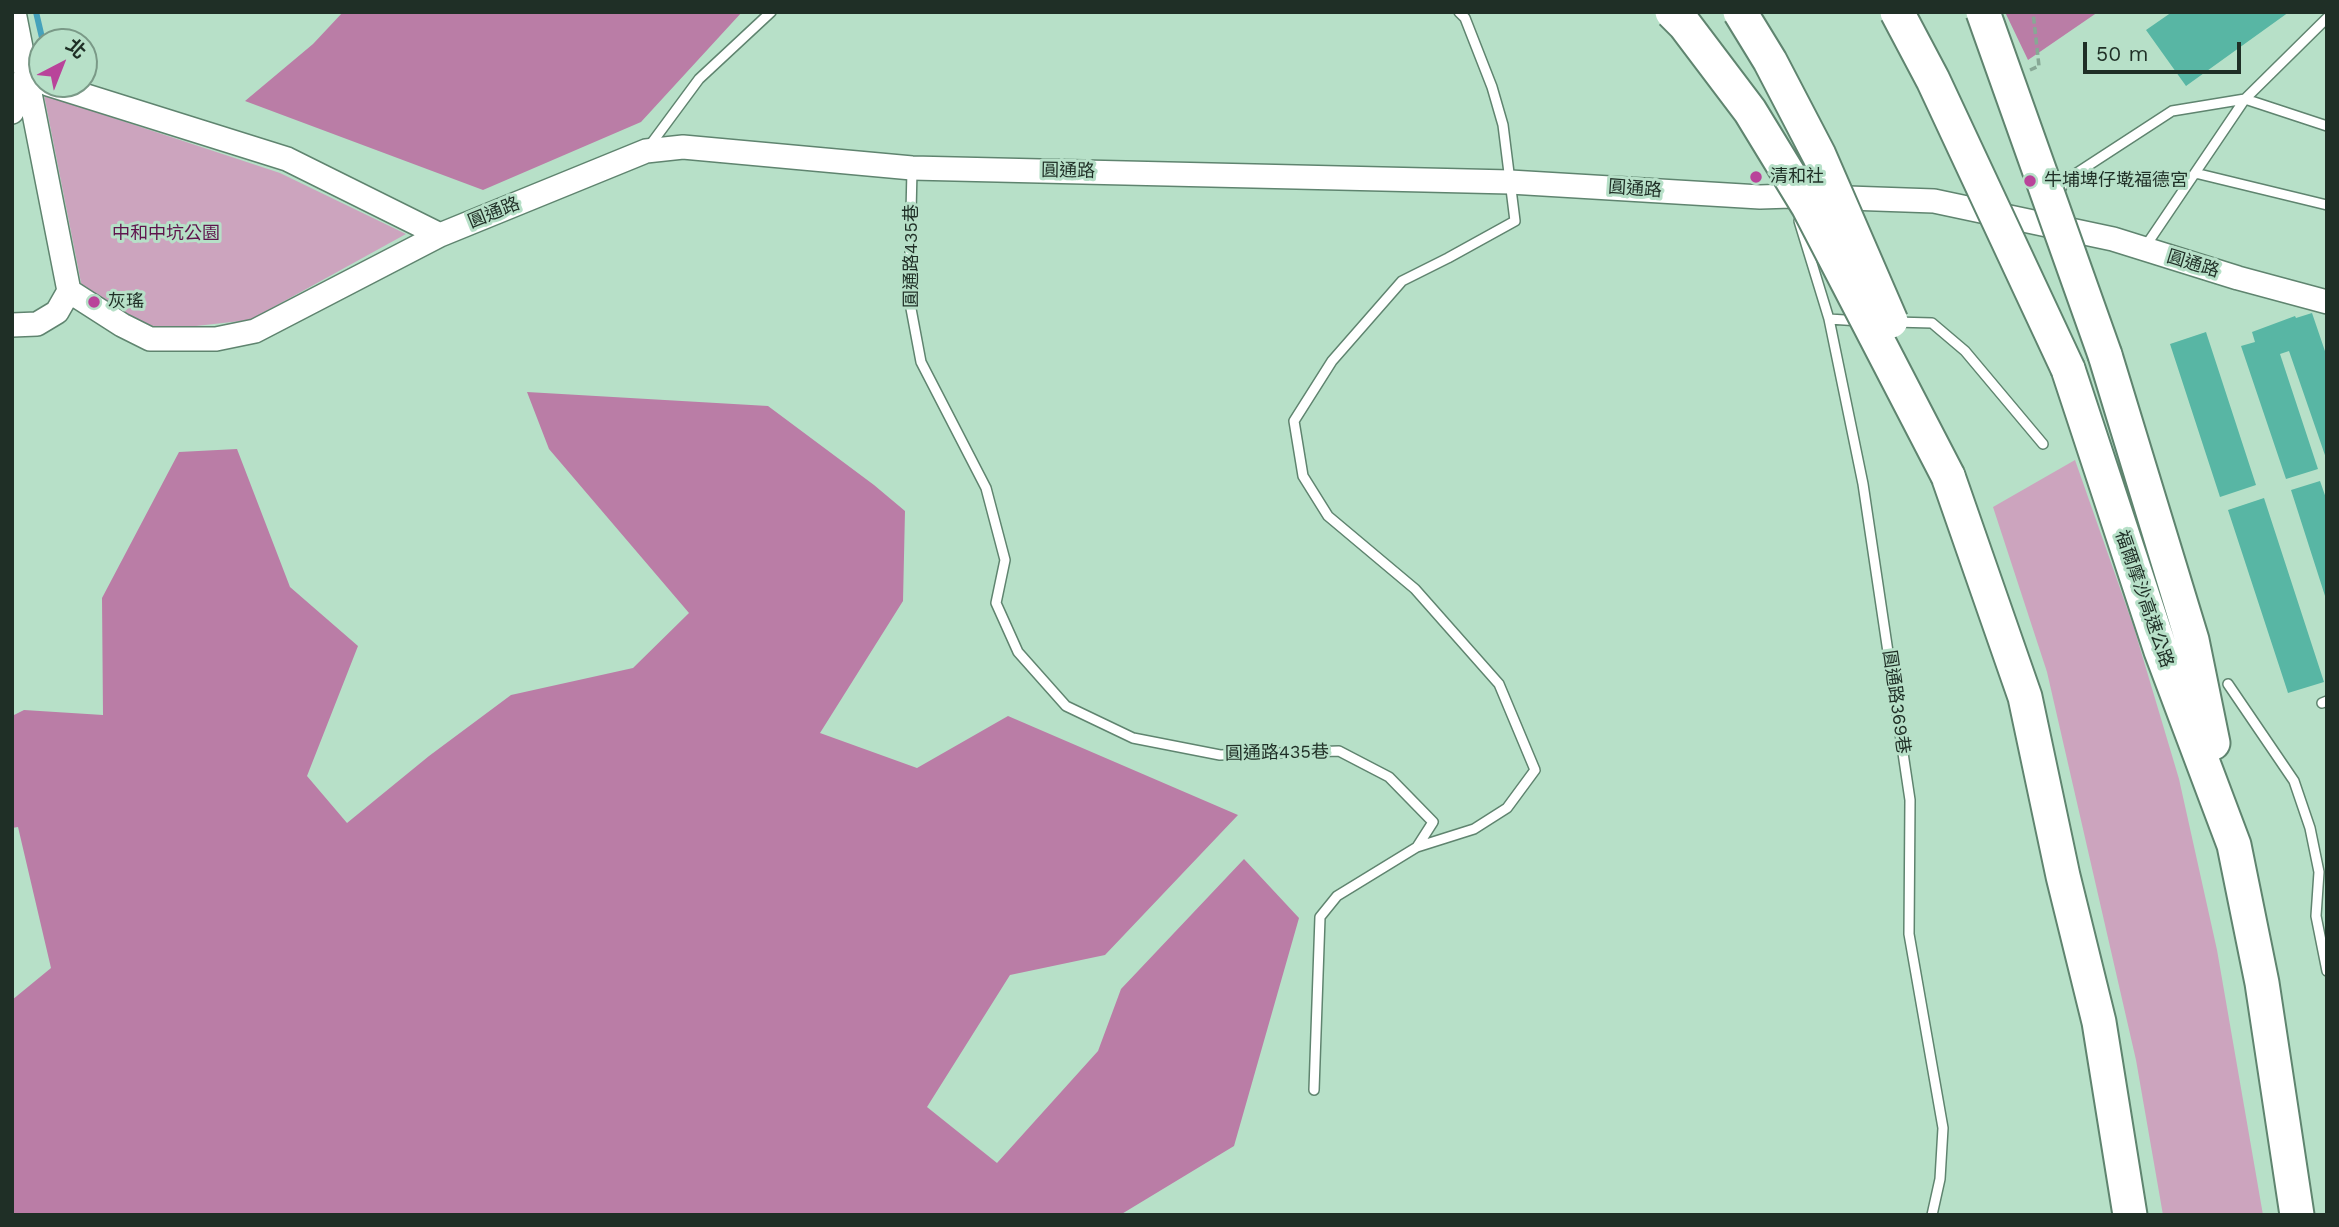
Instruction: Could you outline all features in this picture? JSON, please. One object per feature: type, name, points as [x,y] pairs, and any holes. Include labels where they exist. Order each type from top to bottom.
[{"type":"highway","points":[[1672,12],[1685,25],[1750,111],[1808,206],[1948,476]]},
{"type":"highway","points":[[1740,12],[1770,61],[1819,155],[1878,289],[1918,391],[2025,697],[2063,876],[2099,1022],[2130,1215]]},
{"type":"highway","name":"福爾摩沙高速公路","points":[[1897,12],[1933,80],[2068,369],[2161,651],[2234,845],[2262,984],[2297,1215]]},
{"type":"highway","points":[[1983,12],[2105,355],[2192,640],[2234,845]]},
{"type":"street","points":[[13,12],[28,60]]},
{"type":"street","points":[[12,112],[28,88]]},
{"type":"street","points":[[12,325],[37,324],[57,312],[69,291],[37,98]]},
{"type":"street","points":[[93,98],[288,159],[440,235]]},
{"type":"street","name":"圓通路","points":[[69,291],[121,325],[150,339],[216,339],[255,331],[440,235],[646,151],[683,147],[912,168],[1510,182],[1760,197],[1934,201],[2113,239],[2238,278],[2327,302]]},
{"type":"lane","points":[[646,151],[699,79],[771,12]]},
{"type":"lane","points":[[1314,1090],[1320,917],[1337,896],[1418,847],[1474,829],[1507,808],[1535,770],[1499,684],[1415,589],[1328,516],[1303,476],[1294,421],[1332,361],[1402,281],[1515,221],[1503,125],[1492,87],[1465,18],[1459,12]]},
{"type":"lane","points":[[2144,249],[2245,99],[2327,18]]},
{"type":"lane","points":[[2041,224],[2066,180],[2172,111],[2245,99],[2327,126]]},
{"type":"lane","name":"圓通路435巷","points":[[912,168],[909,298],[921,362],[986,488],[1005,560],[996,603],[1018,652],[1066,706],[1133,738],[1220,755],[1339,751],[1389,777],[1433,822],[1418,847]]},
{"type":"lane","points":[[2195,173],[2327,205]]},
{"type":"lane","name":"圓通路369巷","points":[[1791,196],[1829,319],[1863,484],[1910,800],[1909,934],[1943,1128],[1940,1179],[1932,1215]]},
{"type":"lane","points":[[1829,319],[1932,323],[1965,351],[2043,444]]},
{"type":"lane","points":[[2228,684],[2294,781],[2310,828],[2319,872],[2316,916],[2327,971]]},
{"type":"green space","name":"中和中坑公園","points":[[45,98],[53,98],[280,173],[406,234],[250,320],[169,329],[87,313]]},
{"type":"green space","points":[[2075,460],[2134,628],[2179,779],[2217,950],[2263,1215],[2163,1215],[2136,1060],[2047,672],[1993,507]]},
{"type":"shaded area","points":[[343,12],[742,12],[641,122],[483,190],[245,101],[313,44]]},
{"type":"shaded area","points":[[2005,12],[2098,12],[2028,60]]},
{"type":"shaded area","points":[[527,392],[768,406],[905,511],[903,601],[820,733],[917,768],[1008,716],[1238,815],[1105,955],[1010,975],[927,1107],[997,1163],[1098,1051],[1121,989],[1244,859],[1299,918],[1234,1146],[1120,1215],[12,1215],[12,1000],[51,968],[18,827],[12,828],[12,716],[24,710],[103,715],[102,598],[179,452],[237,449],[290,587],[358,646],[307,776],[347,823],[429,756],[511,695],[633,668],[689,613],[549,449]]},
{"type":"building","points":[[2172,12],[2289,12],[2186,86],[2146,30]]},
{"type":"building","points":[[2312,313],[2327,357],[2327,461],[2289,351],[2280,354],[2318,469],[2286,479],[2241,346],[2255,342],[2252,332],[2295,316],[2296,318]]},
{"type":"building","points":[[2206,332],[2256,485],[2220,497],[2170,344]]},
{"type":"building","points":[[2320,481],[2327,501],[2326,599],[2291,490]]},
{"type":"building","points":[[2264,498],[2324,682],[2288,693],[2228,510]]},
{"type":"waterway","points":[[36,12],[40,28]]},
{"type":"place","name":"清和社","points":[[1756,177]]},
{"type":"place","name":"牛埔埤仔墘福德宮","points":[[2030,181]]},
{"type":"place","name":"灰瑤","points":[[94,302]]}]
